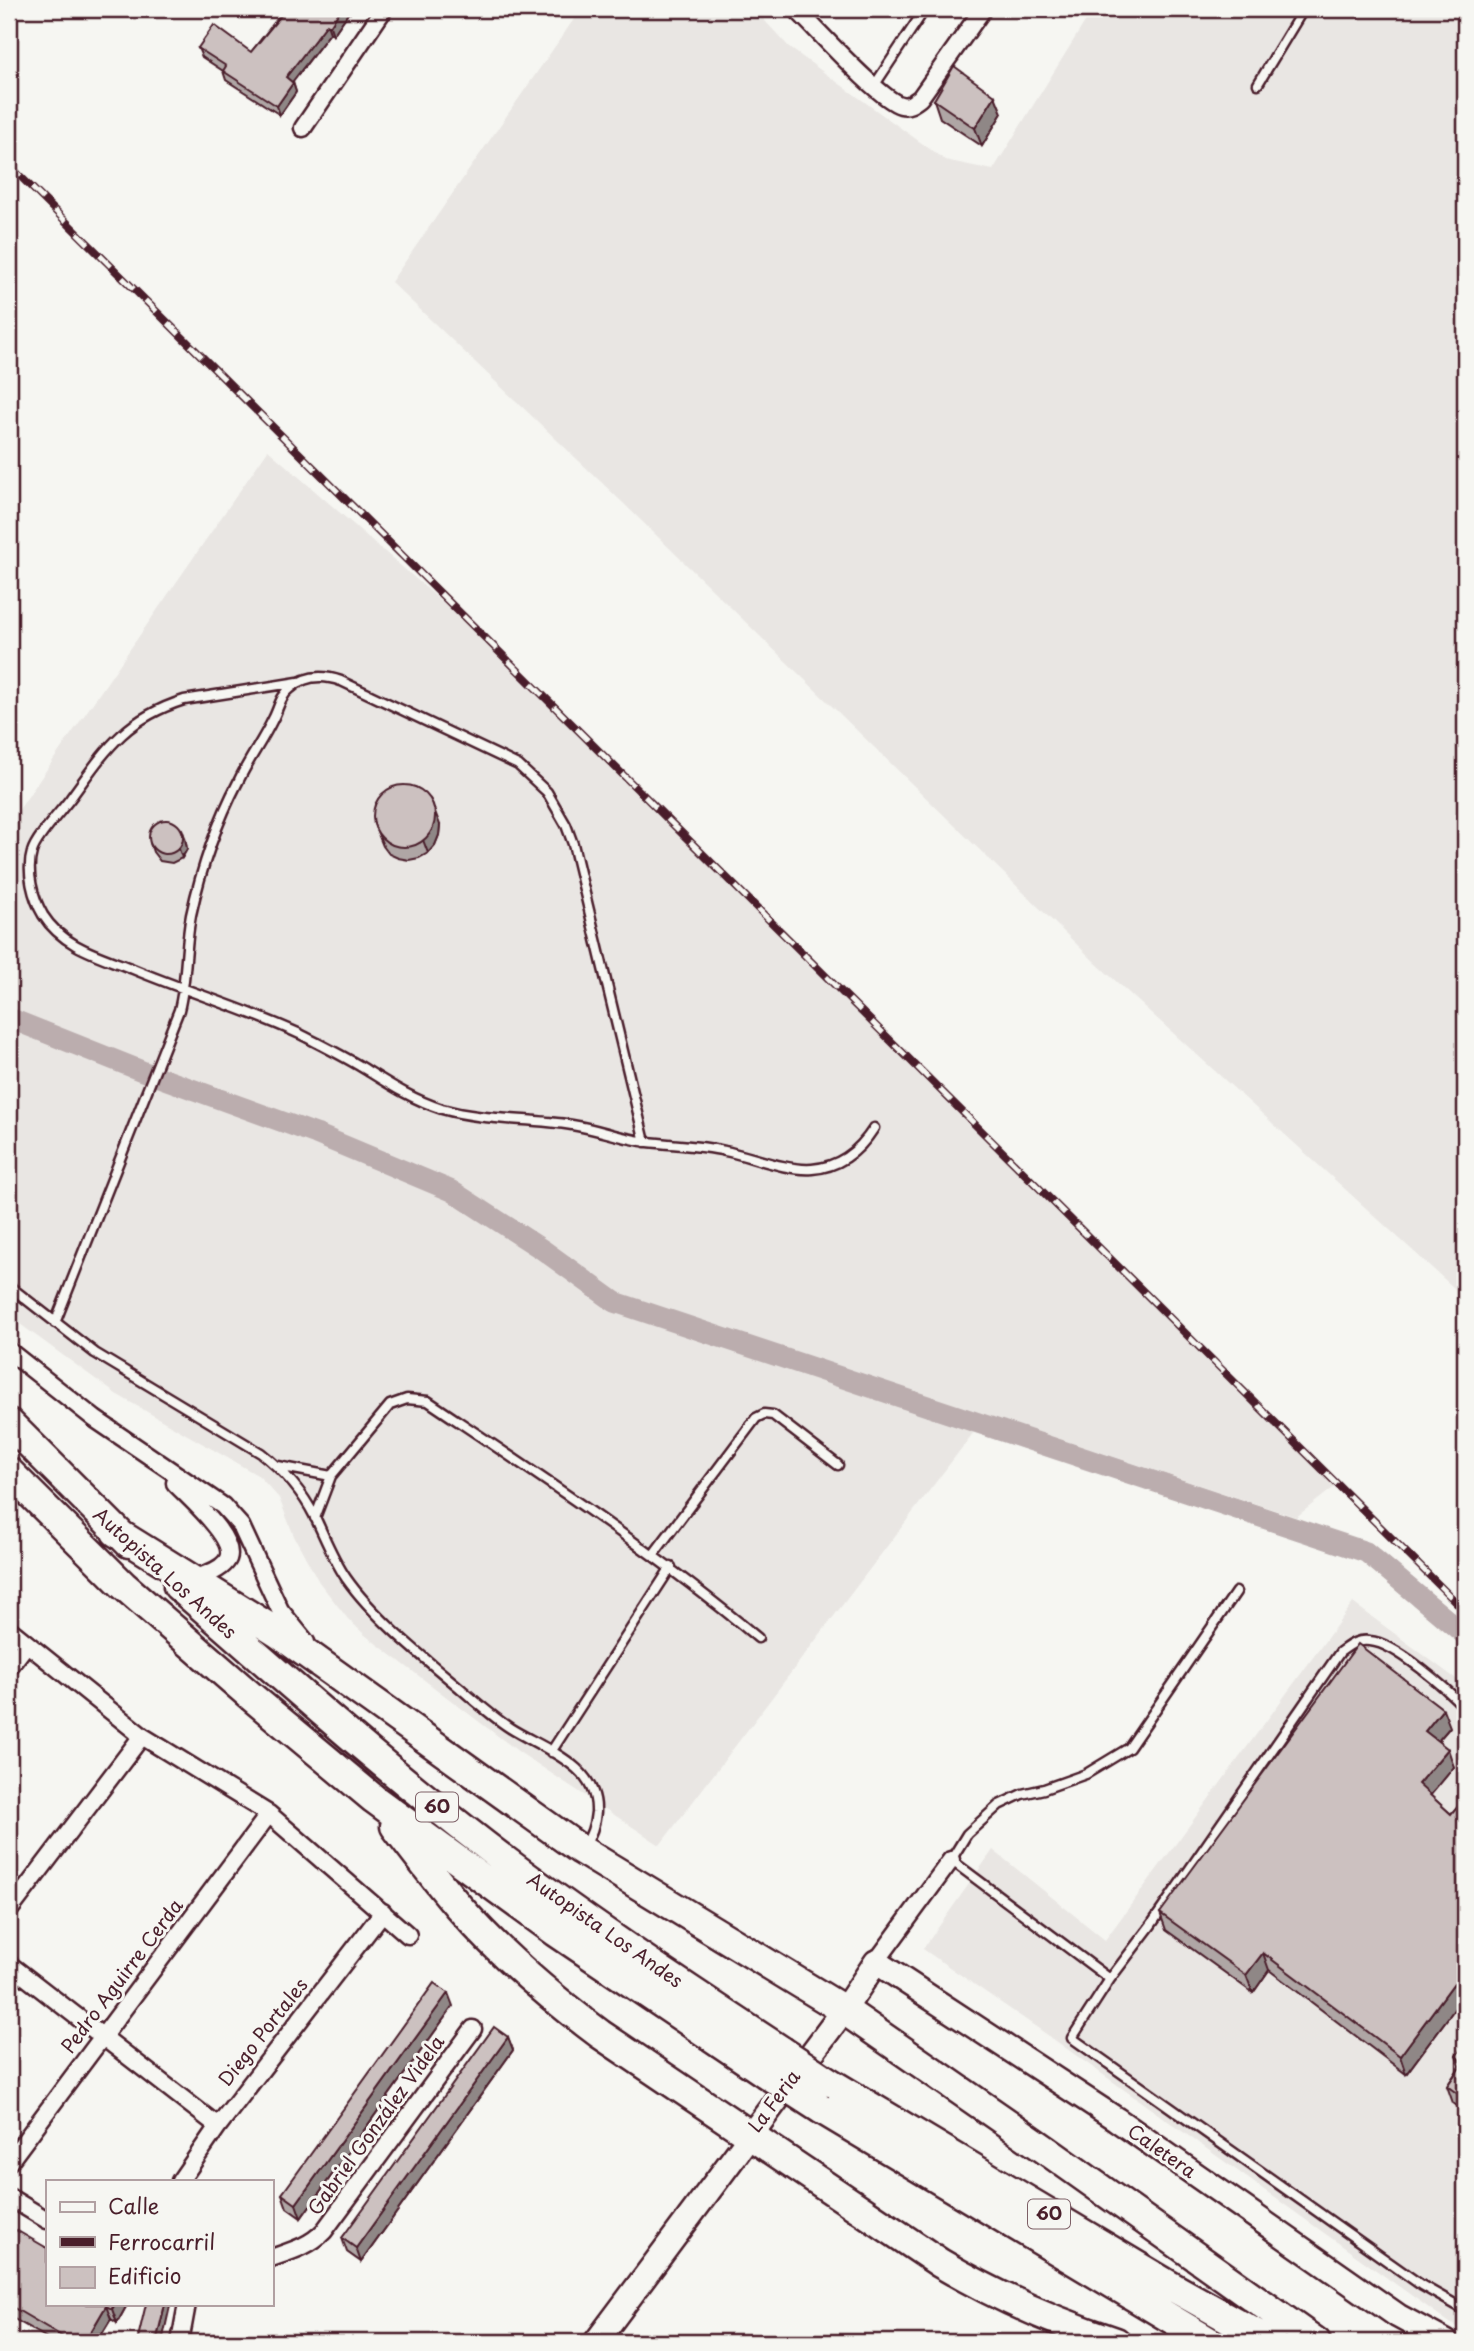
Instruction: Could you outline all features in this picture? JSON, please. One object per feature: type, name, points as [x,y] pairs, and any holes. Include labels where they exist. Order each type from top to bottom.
[{"type":"highway","name":"Autopista Los Andes","points":[[9,1423],[116,1532],[345,1732],[486,1846],[616,1939],[782,2051],[825,2095],[1210,2342]]},
{"type":"highway","name":"Autopista Los Andes","points":[[9,1472],[123,1585],[253,1698],[374,1799],[556,1932],[765,2073],[825,2095],[1270,2342]]},
{"type":"highway","points":[[116,1532],[278,1633],[581,1850],[844,2010],[1316,2342]]},
{"type":"highway","points":[[374,1799],[460,1908],[523,1972],[600,2034],[973,2283],[1043,2316],[1116,2342]]},
{"type":"main road","name":"La Feria","points":[[596,2342],[844,2010],[876,1962]]},
{"type":"main road","name":"Caletera","points":[[876,1962],[1116,2119],[1398,2316],[1446,2342]]},
{"type":"street","points":[[303,128],[384,9]]},
{"type":"street","points":[[796,9],[874,86],[891,101],[903,106],[912,105],[920,98],[983,9]]},
{"type":"street","points":[[9,1351],[96,1419],[236,1517],[280,1610],[322,1664]]},
{"type":"street","points":[[147,1454],[210,1519],[229,1548],[230,1554],[226,1562],[215,1571],[192,1578]]},
{"type":"street","points":[[9,1629],[142,1736],[269,1814],[408,1935]]},
{"type":"street","points":[[9,1667],[26,1645]]},
{"type":"street","points":[[9,1911],[142,1736]]},
{"type":"street","name":"Pedro Aguirre Cerda","points":[[9,2162],[269,1814]]},
{"type":"street","name":"La Feria","points":[[876,1962],[951,1860]]},
{"type":"street","name":"Diego Portales","points":[[181,2180],[218,2126],[383,1912]]},
{"type":"street","points":[[9,1964],[218,2126]]},
{"type":"street","name":"Gabriel González Videla","points":[[273,2257],[303,2247],[324,2231],[472,2029]]},
{"type":"street","points":[[9,2197],[46,2219]]},
{"type":"street","points":[[180,2342],[187,2306]]},
{"type":"lane","points":[[874,86],[925,9]]},
{"type":"lane","points":[[1258,84],[1301,13],[1307,9]]},
{"type":"lane","points":[[645,1142],[573,844],[566,825],[547,792],[519,765],[341,681],[321,677],[184,700],[138,721],[109,746],[32,850],[30,878],[38,905],[54,929],[77,947],[297,1033],[358,1065],[404,1094],[443,1109],[485,1117],[576,1125],[645,1142],[721,1150],[789,1167],[813,1169],[838,1163],[849,1156],[868,1139],[874,1128]]},
{"type":"lane","points":[[55,1323],[172,1029],[184,990],[186,946],[192,914],[210,849],[238,781],[281,700],[301,681]]},
{"type":"lane","points":[[9,1286],[95,1353],[261,1453],[278,1466],[292,1481],[315,1518],[334,1559],[363,1599],[474,1700],[509,1727],[578,1770],[590,1785],[596,1807],[593,1830],[581,1850]]},
{"type":"lane","points":[[315,1518],[331,1476],[390,1405],[407,1399],[421,1399],[428,1401],[671,1567],[758,1638]]},
{"type":"lane","points":[[653,1555],[756,1418],[764,1414],[773,1415],[838,1465]]},
{"type":"lane","points":[[278,1466],[331,1476]]},
{"type":"lane","points":[[551,1752],[671,1567]]},
{"type":"lane","points":[[1110,1979],[951,1860],[967,1833],[999,1805],[1022,1794],[1065,1783],[1086,1774],[1129,1748],[1236,1592]]},
{"type":"lane","points":[[1465,1707],[1450,1692],[1388,1645],[1369,1641],[1354,1642],[1340,1652],[1151,1925],[1110,1979],[1072,2038],[1421,2285],[1465,2310]]},
{"type":"shaded area","points":[[581,9],[754,9],[790,48],[945,160],[993,170],[1093,9],[1465,9],[1465,1298],[1097,964],[620,500],[391,282]]},
{"type":"shaded area","points":[[268,450],[455,613],[1337,1485],[1296,1517],[990,1416],[980,1424],[660,1845],[519,1752],[365,1635],[348,1619],[319,1582],[294,1536],[279,1498],[259,1476],[116,1394],[9,1316],[9,824]]},
{"type":"shaded area","points":[[1353,1603],[1465,1688],[1465,2332],[923,1949],[993,1850],[1105,1940]]},
{"type":"building","points":[[280,9],[341,9],[330,26],[327,24],[286,77],[293,83],[277,106],[223,71],[226,66],[198,48],[214,25],[251,52],[284,12]]},
{"type":"building","points":[[954,66],[995,96],[975,128],[934,100]]},
{"type":"building","points":[[404,785],[416,787],[426,794],[433,804],[433,828],[426,838],[416,845],[404,847],[392,845],[382,838],[375,828],[373,816],[375,804],[382,794],[392,787]]},
{"type":"building","points":[[166,820],[178,825],[183,837],[178,849],[166,854],[154,849],[149,837],[154,825]]},
{"type":"building","points":[[1358,1644],[1443,1709],[1425,1731],[1448,1749],[1418,1784],[1451,1814],[1465,1797],[1465,1991],[1454,1983],[1400,2056],[1263,1953],[1246,1975],[1160,1913]]},
{"type":"building","points":[[434,1983],[448,1993],[296,2204],[282,2194]]},
{"type":"building","points":[[494,2027],[508,2037],[356,2248],[342,2238]]},
{"type":"building","points":[[1465,2044],[1465,2099],[1447,2086],[1463,2063],[1456,2056]]},
{"type":"building","points":[[16,2230],[46,2247],[46,2306],[106,2306],[85,2342],[72,2342],[9,2305],[9,2242]]},
{"type":"building","points":[[146,2306],[165,2306],[156,2342],[137,2342]]},
{"type":"waterway","points":[[9,1018],[142,1071],[316,1134],[452,1191],[543,1250],[615,1302],[1366,1552],[1465,1635]]},
{"type":"railway","points":[[9,165],[1465,1611]]}]
